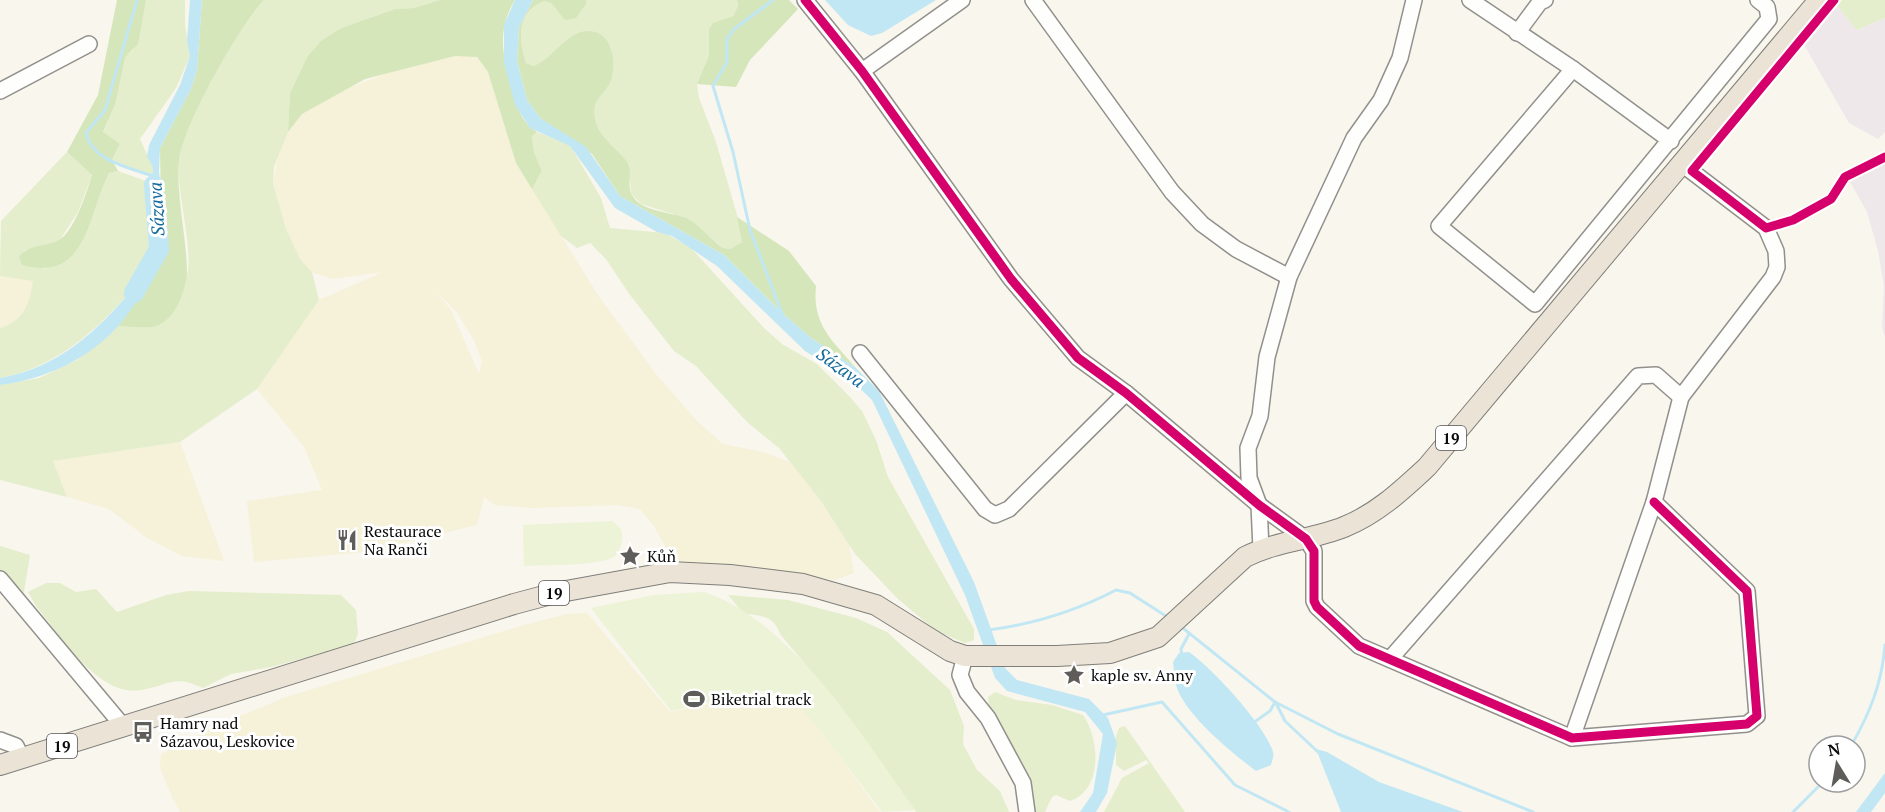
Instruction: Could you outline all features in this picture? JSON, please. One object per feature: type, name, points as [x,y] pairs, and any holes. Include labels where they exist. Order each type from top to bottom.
[{"type":"main road","name":"19","points":[[0,765],[514,604],[555,593],[670,572],[730,575],[803,584],[847,595],[894,614],[950,651],[964,656],[994,658],[1110,653],[1158,637],[1176,623],[1219,579],[1245,557],[1261,549],[1306,539],[1344,527],[1380,508],[1427,467],[1818,0]]},
{"type":"street","points":[[805,0],[862,71],[1011,279],[1078,358],[1126,393],[1259,505],[1306,539],[1314,551],[1314,601],[1317,607],[1359,646],[1572,738],[1747,724],[1757,716],[1747,591],[1654,502]]},
{"type":"street","points":[[862,71],[962,0]]},
{"type":"street","points":[[1033,0],[1172,192],[1211,230],[1236,249],[1289,277]]},
{"type":"street","points":[[1261,549],[1259,505],[1249,478],[1248,448],[1260,416],[1267,357],[1289,277],[1354,138],[1381,100],[1400,58],[1414,0]]},
{"type":"street","points":[[1470,0],[1573,69],[1671,141]]},
{"type":"street","points":[[1517,33],[1540,2],[1545,0]]},
{"type":"street","points":[[1573,69],[1439,226],[1535,304],[1769,20],[1767,7],[1758,0]]},
{"type":"street","points":[[0,91],[89,44]]},
{"type":"street","points":[[1572,738],[1654,502],[1681,397],[1773,277],[1777,267],[1776,251],[1766,228],[1682,165]]},
{"type":"street","points":[[860,353],[986,509],[995,515],[1009,509],[1126,393]]},
{"type":"street","points":[[1390,659],[1638,376],[1656,375],[1681,397]]},
{"type":"street","points":[[0,579],[123,726]]},
{"type":"street","points":[[964,656],[960,675],[967,692],[988,718],[1023,783],[1028,812]]},
{"type":"street","points":[[0,740],[16,746],[22,758]]},
{"type":"shaded area","points":[[1837,6],[1857,30],[1885,18],[1885,132],[1878,139],[1849,123],[1803,43]]},
{"type":"shaded area","points":[[468,55],[477,58],[488,72],[516,163],[598,295],[656,374],[697,421],[723,444],[763,452],[790,462],[821,501],[849,544],[854,573],[835,580],[679,562],[670,555],[654,526],[640,509],[617,505],[531,508],[495,505],[484,497],[477,525],[365,552],[254,562],[247,501],[322,490],[304,447],[257,389],[319,300],[383,272],[332,279],[312,272],[300,259],[286,229],[273,183],[279,152],[288,132],[302,114],[345,89],[388,73],[455,56]],"holes":[[[437,293],[457,312],[474,341],[482,361],[479,374],[451,310]]]},
{"type":"shaded area","points":[[1885,162],[1885,337],[1882,327],[1884,286],[1878,251],[1867,212],[1849,180]]},
{"type":"shaded area","points":[[0,276],[34,280],[29,305],[20,319],[0,328]]},
{"type":"shaded area","points":[[180,442],[224,561],[182,556],[147,538],[109,509],[67,497],[53,461]]},
{"type":"shaded area","points":[[587,613],[670,712],[756,694],[771,693],[792,699],[812,719],[880,812],[180,812],[160,768],[161,754],[213,727],[286,697],[524,625],[567,614]]},
{"type":"green space","points":[[117,0],[146,0],[138,44],[125,57],[115,105],[103,132],[120,144],[112,160],[118,171],[109,173],[82,242],[73,255],[60,264],[44,268],[22,265],[19,257],[27,250],[52,243],[63,237],[74,221],[87,191],[92,175],[67,152],[98,95]]},
{"type":"green space","points":[[146,0],[185,0],[185,25],[190,56],[176,88],[140,139],[153,168],[152,177],[112,160],[120,144],[103,133],[115,105],[122,63],[125,56],[133,50]]},
{"type":"green space","points":[[202,0],[264,0],[227,53],[190,125],[183,145],[178,175],[187,275],[178,305],[169,318],[156,326],[118,326],[162,259],[160,148],[191,89],[197,70]]},
{"type":"green space","points":[[264,0],[440,0],[414,8],[395,9],[341,28],[322,40],[290,93],[288,132],[274,167],[273,183],[286,229],[300,259],[312,272],[319,300],[257,389],[180,442],[53,461],[67,497],[0,480],[0,385],[39,378],[77,360],[118,326],[156,326],[182,287],[189,264],[179,173],[179,160],[183,145],[201,101],[227,53]]},
{"type":"green space","points":[[440,0],[515,0],[505,22],[503,44],[506,66],[518,108],[527,124],[537,132],[532,136],[534,152],[542,171],[532,189],[516,163],[488,72],[477,57],[455,56],[365,79],[302,114],[288,132],[290,93],[308,56],[322,40],[341,28],[395,9],[414,8]]},
{"type":"green space","points":[[533,0],[586,0],[586,4],[576,18],[565,20],[551,3],[544,1],[535,6],[524,19],[522,27],[522,45],[526,63],[534,66],[570,38],[586,31],[601,35],[610,46],[613,61],[612,76],[596,104],[595,118],[598,129],[627,162],[630,170],[630,189],[635,200],[649,208],[688,219],[723,248],[730,249],[742,242],[737,217],[789,251],[816,286],[817,311],[826,331],[856,368],[811,338],[780,311],[724,255],[620,196],[592,154],[540,118],[527,100],[517,61],[519,27]]},
{"type":"green space","points":[[586,0],[737,0],[738,6],[733,16],[713,23],[709,55],[697,84],[699,98],[716,142],[741,229],[742,242],[730,249],[723,248],[702,230],[673,214],[641,204],[631,193],[630,179],[597,127],[593,114],[596,102],[613,74],[611,47],[534,66],[526,63],[521,36],[524,19],[529,12],[544,1],[552,3],[555,9],[586,4]]},
{"type":"green space","points":[[737,0],[789,0],[798,9],[750,60],[736,87],[697,84],[709,55],[709,29],[713,23],[733,16],[738,6]]},
{"type":"green space","points":[[1842,0],[1885,0],[1885,18],[1857,30],[1837,6]]},
{"type":"green space","points":[[537,132],[570,145],[601,198],[610,228],[665,233],[691,248],[764,328],[782,344],[817,364],[850,397],[862,411],[876,440],[888,477],[974,629],[974,640],[965,643],[936,631],[898,599],[855,554],[821,501],[779,448],[748,423],[696,366],[674,351],[630,295],[606,259],[590,243],[577,248],[561,236],[532,189],[542,171],[534,152],[532,136]]},
{"type":"green space","points":[[67,152],[92,175],[78,212],[59,241],[24,251],[45,269],[109,173],[118,171],[146,181],[158,221],[158,252],[147,271],[91,332],[57,356],[20,373],[0,378],[0,328],[20,316],[30,297],[33,281],[0,276],[1,221]]},
{"type":"green space","points":[[612,521],[622,534],[620,549],[614,557],[584,564],[524,566],[523,525]]},
{"type":"green space","points":[[0,546],[30,555],[23,598],[0,571]]},
{"type":"green space","points":[[46,583],[60,583],[76,592],[96,589],[117,612],[166,595],[189,591],[341,595],[356,610],[358,634],[353,645],[271,667],[231,674],[203,688],[178,681],[141,690],[125,690],[110,684],[81,662],[36,606],[28,592]]},
{"type":"green space","name":"Biketrial track","points":[[704,592],[736,607],[767,628],[796,654],[849,717],[915,810],[882,812],[816,725],[790,696],[762,691],[671,711],[591,608],[654,595]]},
{"type":"green space","points":[[728,595],[788,600],[856,618],[887,632],[950,690],[964,726],[963,744],[977,770],[1000,791],[1009,812],[916,812],[837,702],[780,634],[774,623],[761,616],[743,613]]},
{"type":"green space","points":[[995,692],[1016,700],[1052,705],[1083,715],[1093,737],[1095,763],[1093,775],[1081,795],[1070,801],[1056,795],[1052,797],[1045,812],[1032,812],[989,709],[988,697]]},
{"type":"green space","points":[[1125,726],[1185,812],[1104,812],[1122,778],[1149,763],[1146,760],[1124,771],[1116,765],[1116,736],[1119,728]]},
{"type":"water","points":[[190,0],[202,0],[197,70],[191,89],[160,148],[159,171],[165,248],[162,259],[125,318],[94,348],[80,358],[49,373],[0,385],[0,378],[40,366],[75,345],[91,332],[134,287],[156,256],[159,235],[149,176],[152,177],[153,168],[147,156],[149,145],[180,85],[190,56],[187,41]]},
{"type":"water","points":[[515,0],[533,0],[519,27],[517,61],[527,100],[540,118],[586,147],[620,196],[724,255],[780,311],[811,338],[856,368],[879,391],[974,582],[1005,668],[1017,680],[1089,699],[1108,718],[1117,743],[1107,793],[1096,812],[1080,812],[1093,793],[1103,734],[1085,712],[1007,691],[995,678],[965,595],[872,400],[850,379],[805,351],[717,266],[672,236],[657,232],[615,208],[570,146],[530,128],[515,105],[504,63],[504,25]]},
{"type":"water","points":[[825,0],[936,0],[882,33],[871,36],[848,25]]},
{"type":"water","points":[[1189,652],[1223,683],[1260,728],[1273,752],[1271,765],[1256,771],[1210,732],[1188,708],[1176,685],[1173,662],[1179,653]]},
{"type":"water","points":[[1316,749],[1327,752],[1379,782],[1463,812],[1341,812]]},
{"type":"water","points":[[1885,773],[1885,793],[1871,812],[1856,812]]},
{"type":"waterway","points":[[137,0],[105,110],[86,133],[90,143],[104,157],[153,176]]},
{"type":"waterway","points":[[773,0],[733,30],[727,39],[727,62],[713,86],[733,152],[750,230],[783,316]]},
{"type":"waterway","name":"Sázava","points":[[134,293],[159,249],[154,185]]},
{"type":"waterway","points":[[989,630],[1054,616],[1116,590],[1130,593],[1169,618]]},
{"type":"waterway","points":[[1179,625],[1275,702],[1338,734],[1533,812]]},
{"type":"waterway","points":[[1182,655],[1181,649],[1189,634]]},
{"type":"waterway","points":[[1858,734],[1874,697],[1885,645]]},
{"type":"waterway","points":[[1103,715],[1162,702],[1235,785],[1289,812]]},
{"type":"waterway","points":[[1253,723],[1270,711],[1275,702]]},
{"type":"waterway","points":[[1276,703],[1285,721],[1318,752]]},
{"type":"waterway","points":[[1793,812],[1811,794]]},
{"type":"cycle path","points":[[805,0],[862,71],[1011,279],[1078,358],[1126,393],[1259,505],[1306,539],[1314,551],[1314,601],[1317,607],[1359,646],[1572,738],[1747,724],[1757,716],[1747,591],[1654,502]]},
{"type":"cycle path","points":[[1834,0],[1692,171],[1766,228],[1793,220],[1831,199],[1845,177],[1885,157]]},
{"type":"place","name":"Restaurace Na Ranči","points":[[347,540]]},
{"type":"place","name":"Kůň","points":[[630,556]]},
{"type":"place","name":"kaple sv. Anny","points":[[1074,675]]},
{"type":"place","name":"Biketrial track","points":[[694,699]]},
{"type":"place","name":"Hamry nad Sázavou, Leskovice","points":[[143,732]]}]
